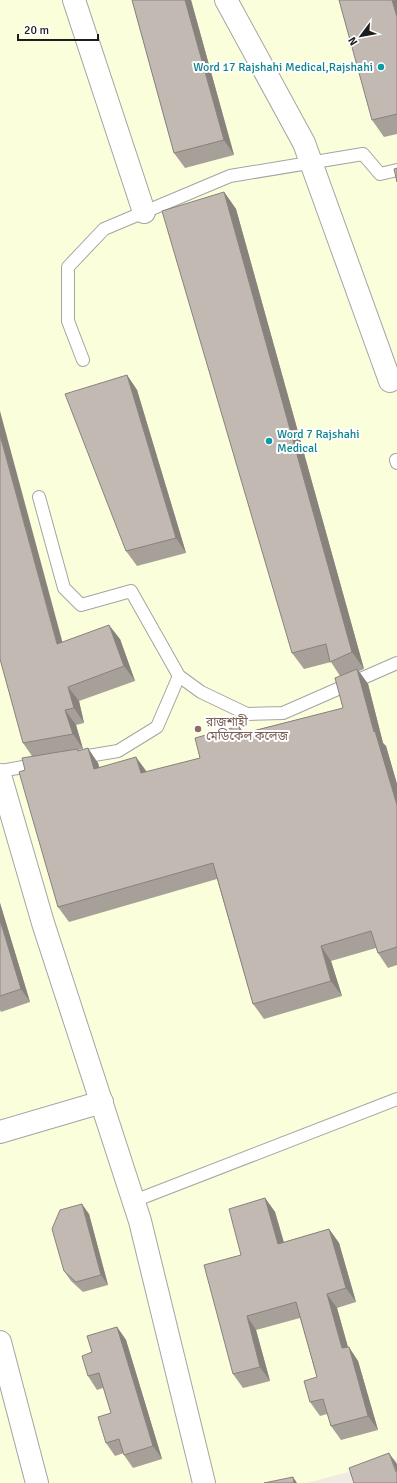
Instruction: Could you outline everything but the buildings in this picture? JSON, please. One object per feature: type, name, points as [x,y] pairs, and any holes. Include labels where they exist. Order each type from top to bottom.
[{"type":"street","points":[[74,0],[144,212]]},
{"type":"street","points":[[226,0],[304,143],[390,381]]},
{"type":"street","points":[[0,775],[43,923],[134,1201],[204,1483]]},
{"type":"street","points":[[0,1132],[102,1102]]},
{"type":"street","points":[[0,1342],[37,1483]]},
{"type":"lane","points":[[83,360],[68,321],[68,267],[104,229],[230,176],[363,154],[380,174],[397,170]]},
{"type":"lane","points":[[39,497],[64,588],[80,605],[132,591],[179,676],[200,692],[247,714],[283,713],[397,663]]},
{"type":"lane","points":[[65,760],[118,751],[157,727],[179,676]]},
{"type":"lane","points":[[0,771],[51,762]]},
{"type":"lane","points":[[134,1201],[397,1099]]},
{"type":"shaded area","name":"রাজশাহী মেডিকেল কলেজ","points":[[0,0],[397,0],[397,1459],[307,1483],[0,1483]]},
{"type":"place","name":"Word 17 Rajshahi Medical,Rajshahi","points":[[381,67]]},
{"type":"place","name":"Word 7 Rajshahi Medical","points":[[269,441]]},
{"type":"place","name":"রাজশাহী মেডিকেল কলেজ","points":[[198,729]]}]
